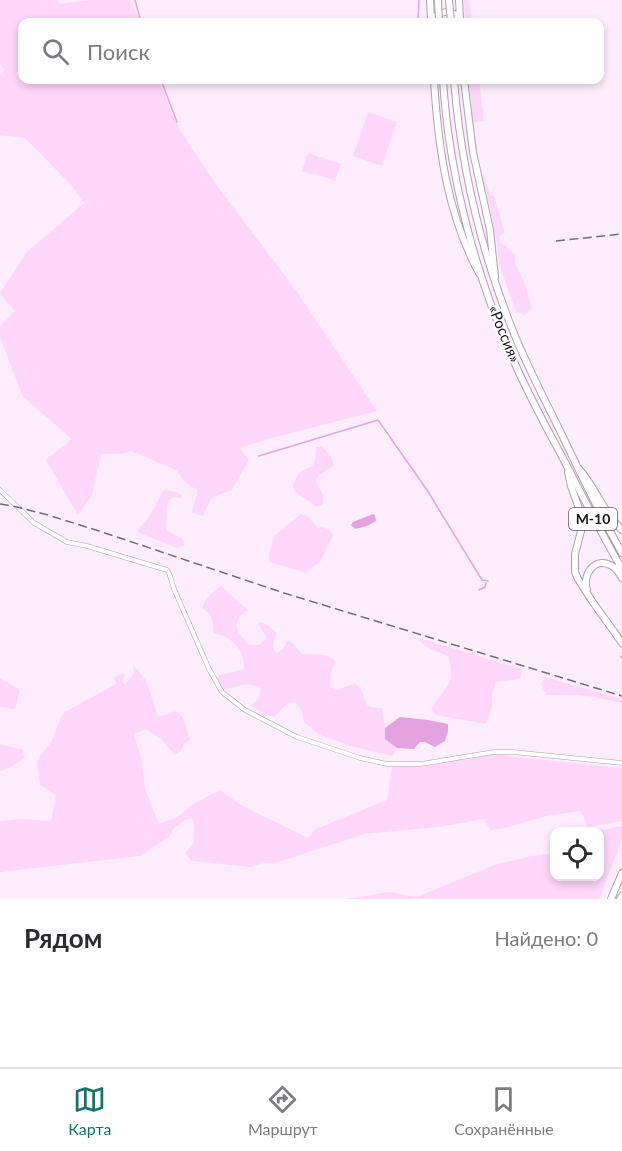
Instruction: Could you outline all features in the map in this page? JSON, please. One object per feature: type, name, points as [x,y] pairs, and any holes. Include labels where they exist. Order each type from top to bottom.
[{"type":"main road","points":[[430,0],[431,18]]},
{"type":"main road","points":[[440,18],[438,0],[450,0],[451,18]]},
{"type":"main road","points":[[459,0],[460,18]]},
{"type":"main road","points":[[434,18],[445,12],[452,13],[457,18]]},
{"type":"main road","points":[[434,84],[439,132],[452,207],[462,238],[485,284]]},
{"type":"main road","name":"«Россия»","points":[[442,84],[456,176],[493,310],[516,366],[590,512],[622,569]]},
{"type":"main road","name":"«Россия»","points":[[454,84],[467,174],[480,229],[496,281],[526,362],[597,508],[622,553]]},
{"type":"main road","points":[[464,84],[473,152],[490,230],[496,281]]},
{"type":"main road","points":[[577,466],[588,479],[608,514],[622,530]]},
{"type":"main road","points":[[568,467],[571,486],[582,517],[581,531],[574,554],[575,572],[592,601],[622,643]]},
{"type":"main road","points":[[592,601],[585,581],[587,573],[593,567],[608,564],[615,568],[622,578]]},
{"type":"main road","points":[[611,899],[622,873]]},
{"type":"street","points":[[0,490],[34,523],[67,542],[166,570],[209,669],[222,692],[245,710],[297,737],[360,758],[387,764],[421,764],[494,752],[622,763]]},
{"type":"shaded area","points":[[0,0],[58,0],[59,4],[89,0],[130,0],[138,18],[18,18],[18,84],[160,84],[170,110],[185,138],[215,183],[295,289],[377,411],[240,448],[249,460],[232,490],[211,498],[203,516],[192,513],[198,490],[188,485],[176,470],[131,451],[122,454],[101,454],[92,495],[78,515],[46,460],[72,439],[23,397],[0,337],[0,326],[15,311],[0,293],[27,252],[84,203],[71,185],[25,138],[0,135],[0,74],[4,70],[0,64]]},
{"type":"shaded area","points":[[464,0],[469,0],[471,18],[465,18]]},
{"type":"shaded area","points":[[469,84],[479,84],[484,121],[473,123]]},
{"type":"shaded area","points":[[368,112],[397,122],[382,166],[353,156]]},
{"type":"shaded area","points":[[308,153],[319,157],[319,160],[320,157],[341,164],[335,181],[302,171]]},
{"type":"shaded area","points":[[482,175],[484,175],[490,195],[494,196],[505,233],[499,236],[501,243],[515,254],[516,265],[527,291],[531,310],[525,315],[516,312],[499,263],[496,237]]},
{"type":"shaded area","points":[[322,446],[332,458],[334,465],[317,479],[323,505],[317,507],[294,491],[293,484],[299,473],[312,466],[315,461],[316,447]]},
{"type":"shaded area","points":[[164,490],[182,495],[182,498],[174,497],[169,500],[167,505],[166,530],[183,539],[184,545],[177,548],[137,532],[152,512]]},
{"type":"shaded area","points":[[301,514],[307,516],[318,528],[322,527],[330,531],[333,536],[320,562],[305,573],[270,562],[268,557],[275,535]]},
{"type":"shaded area","points":[[373,514],[376,521],[367,526],[355,529],[351,525],[353,522]]},
{"type":"shaded area","points":[[221,586],[248,610],[242,614],[237,627],[249,645],[259,645],[267,638],[258,624],[260,622],[269,626],[277,634],[273,644],[276,654],[285,647],[287,641],[290,641],[302,654],[326,655],[336,661],[331,672],[330,687],[337,690],[355,683],[361,689],[367,705],[382,708],[385,739],[397,748],[393,756],[350,746],[318,734],[304,722],[301,709],[295,702],[288,703],[274,717],[265,714],[251,706],[258,698],[260,687],[246,684],[223,690],[217,676],[244,669],[244,662],[236,645],[226,637],[213,633],[212,618],[202,608],[207,598]]},
{"type":"shaded area","points":[[416,637],[522,669],[521,679],[496,682],[492,695],[492,708],[486,724],[436,715],[431,710],[451,677],[449,657],[427,647]]},
{"type":"shaded area","points":[[133,665],[146,680],[158,717],[176,711],[182,716],[190,739],[175,755],[161,739],[146,729],[134,734],[142,760],[145,789],[159,824],[176,818],[193,804],[220,790],[241,805],[308,838],[316,829],[387,800],[392,767],[420,767],[490,754],[622,768],[622,821],[588,827],[581,811],[546,816],[490,830],[484,819],[439,827],[364,834],[275,863],[264,863],[251,867],[192,861],[185,853],[194,843],[192,818],[185,820],[173,829],[170,836],[140,856],[0,872],[0,821],[21,819],[51,821],[56,795],[40,785],[37,761],[51,742],[63,713],[116,684],[114,677],[125,674],[122,682],[125,685],[134,673]]},
{"type":"shaded area","points":[[545,677],[622,699],[622,703],[578,695],[546,695],[541,684]]},
{"type":"shaded area","points":[[0,678],[20,690],[15,709],[0,707]]},
{"type":"shaded area","points":[[400,717],[448,724],[445,741],[435,747],[420,742],[414,749],[397,748],[385,739],[385,728]]},
{"type":"shaded area","points":[[0,744],[23,750],[24,758],[0,771]]},
{"type":"shaded area","points":[[622,826],[622,840],[599,899],[346,899],[389,892],[417,897],[497,864],[543,854],[550,855],[550,881],[604,881],[604,830]]},
{"type":"waterway","points":[[135,0],[140,18]]},
{"type":"waterway","points":[[418,18],[419,0]]},
{"type":"waterway","points":[[163,84],[177,122]]},
{"type":"waterway","points":[[259,456],[378,420],[427,490],[482,580],[488,581]]},
{"type":"waterway","points":[[479,590],[485,587],[486,583]]},
{"type":"railway","points":[[556,241],[622,234]]},
{"type":"railway","points":[[0,504],[48,515],[284,593],[622,696]]}]
